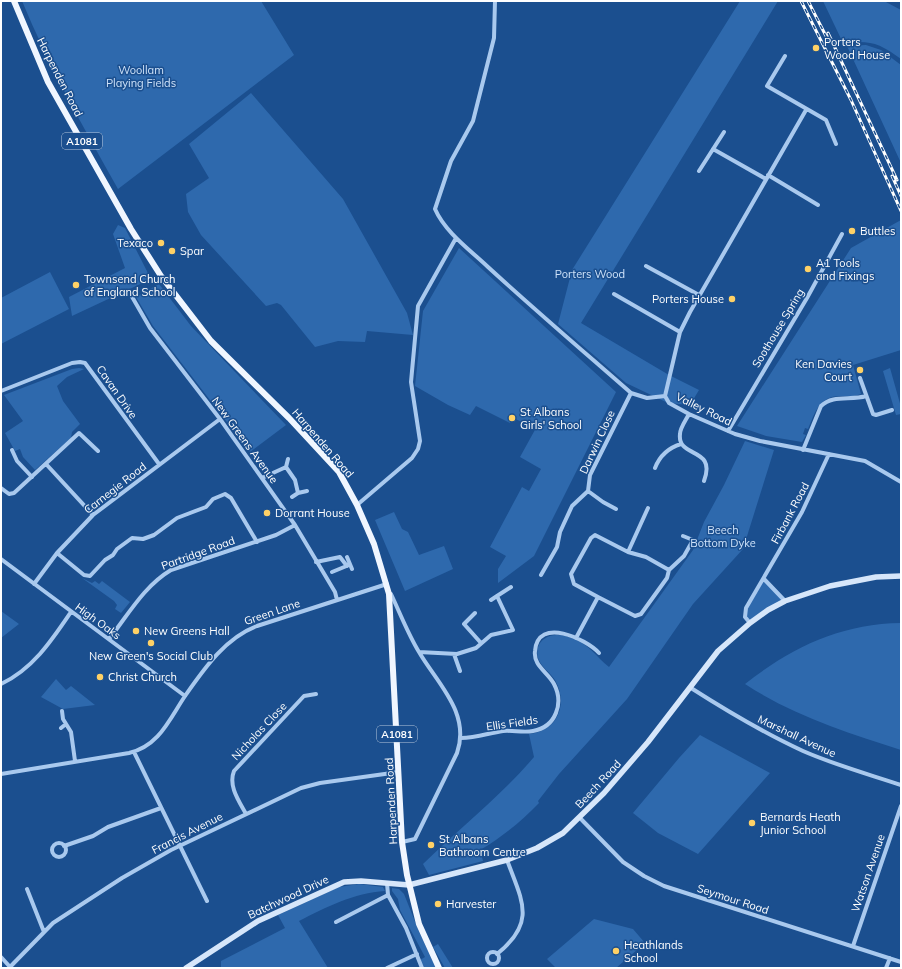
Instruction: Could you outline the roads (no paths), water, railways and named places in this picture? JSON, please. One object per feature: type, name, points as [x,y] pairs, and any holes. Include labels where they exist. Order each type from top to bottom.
[{"type":"main road","name":"Harpenden Road","points":[[14,1],[48,82],[131,229],[161,276],[211,342],[289,418],[339,472],[357,504],[374,544],[387,584],[392,633],[402,842],[409,885],[419,924],[439,968]]},
{"type":"street","name":"Valley Road","points":[[495,1],[494,38],[473,121],[451,161],[435,209],[437,214],[456,238],[532,308],[631,392],[647,398],[665,396],[669,403],[689,414],[728,431],[760,441],[865,461],[901,482]]},
{"type":"street","points":[[785,56],[767,86],[806,110],[826,120],[836,144]]},
{"type":"street","points":[[665,396],[680,332],[699,295],[806,110]]},
{"type":"street","points":[[699,171],[724,132]]},
{"type":"street","points":[[713,149],[767,177],[780,182],[818,205]]},
{"type":"street","name":"Soothouse Spring","points":[[728,431],[807,298],[842,234]]},
{"type":"street","points":[[357,504],[412,458],[418,449],[420,441],[411,382],[418,306],[456,238]]},
{"type":"street","points":[[646,266],[699,295]]},
{"type":"street","points":[[614,294],[680,332]]},
{"type":"street","name":"New Greens Avenue","points":[[131,295],[150,328],[220,419],[295,525],[335,592],[338,600]]},
{"type":"street","name":"Cavan Drive","points":[[1,391],[72,363],[85,363],[160,464]]},
{"type":"street","points":[[860,378],[873,414],[876,415],[892,410]]},
{"type":"street","name":"Darwin Close","points":[[616,509],[588,491],[590,475],[631,392]]},
{"type":"street","points":[[803,450],[822,406],[826,402],[866,396]]},
{"type":"street","points":[[689,414],[679,434],[681,444],[687,450],[699,454],[704,460],[708,471],[704,481]]},
{"type":"street","name":"Carnegie Road","points":[[34,584],[57,553],[93,515],[220,419]]},
{"type":"street","points":[[1,488],[11,494],[32,477],[79,432],[98,451]]},
{"type":"street","points":[[655,468],[658,461],[669,448],[681,444]]},
{"type":"street","points":[[12,450],[17,461],[32,477]]},
{"type":"street","name":"Firbank Road","points":[[764,579],[806,505],[829,454]]},
{"type":"street","points":[[286,467],[288,459]]},
{"type":"street","points":[[46,464],[93,515]]},
{"type":"street","points":[[262,478],[286,467]]},
{"type":"street","points":[[286,467],[296,480],[298,493]]},
{"type":"street","points":[[292,497],[298,493],[307,491]]},
{"type":"street","points":[[541,575],[557,548],[560,532],[572,506],[588,491]]},
{"type":"street","points":[[57,553],[84,575],[90,576],[105,560],[113,555],[117,549],[132,538],[137,537],[143,539],[154,535],[177,518],[206,507],[214,499],[225,494],[232,498],[257,542]]},
{"type":"street","points":[[628,552],[648,508]]},
{"type":"street","name":"Partridge Road","points":[[109,640],[150,586],[171,570],[257,542],[276,535],[295,525]]},
{"type":"street","points":[[669,570],[646,557],[628,552],[595,535],[585,546],[571,574],[574,584],[635,616],[641,614],[667,578],[669,570],[684,556],[693,540],[683,536]]},
{"type":"street","points":[[316,562],[340,556],[350,566]]},
{"type":"street","points":[[346,557],[350,566]]},
{"type":"street","name":"High Oaks","points":[[1,559],[186,696]]},
{"type":"street","points":[[332,572],[350,566]]},
{"type":"street","name":"Beech Road","points":[[409,885],[507,860],[537,848],[563,832],[580,818],[648,742],[718,651],[750,623],[768,610],[785,601],[830,586],[851,581],[901,576]]},
{"type":"street","points":[[750,623],[745,617],[746,608],[764,579],[785,601]]},
{"type":"street","name":"Green Lane","points":[[1,774],[134,752],[150,744],[160,734],[186,696],[224,646],[242,633],[387,584]]},
{"type":"street","points":[[491,600],[510,587]]},
{"type":"street","points":[[391,594],[419,652],[440,681],[454,706],[460,722],[461,738],[457,753],[415,839],[402,842]]},
{"type":"street","points":[[419,652],[454,654],[476,648],[491,636],[513,630],[497,596]]},
{"type":"street","points":[[576,638],[598,597]]},
{"type":"street","points":[[1,684],[16,677],[31,665],[71,612]]},
{"type":"street","points":[[475,613],[464,624],[481,643]]},
{"type":"street","name":"Ellis Fields","points":[[461,738],[476,738],[502,731],[533,731],[548,725],[555,716],[559,699],[554,683],[538,664],[535,656],[535,648],[539,640],[550,634],[559,632],[576,638],[593,647],[599,653]]},
{"type":"street","points":[[454,654],[460,671]]},
{"type":"street","name":"Marshall Avenue","points":[[691,688],[755,726],[803,751],[844,767],[901,785]]},
{"type":"street","name":"Nicholas Close","points":[[246,814],[233,786],[232,776],[234,772],[304,696],[316,694]]},
{"type":"street","points":[[62,711],[66,724],[71,732],[75,761]]},
{"type":"street","points":[[61,728],[66,724]]},
{"type":"street","points":[[134,752],[207,901]]},
{"type":"street","name":"Francis Avenue","points":[[11,967],[53,923],[122,878],[180,846],[301,788],[320,783],[399,772]]},
{"type":"street","name":"Watson Avenue","points":[[853,946],[901,806]]},
{"type":"street","points":[[64,846],[93,836],[116,825],[161,808]]},
{"type":"street","name":"Seymour Road","points":[[580,818],[623,862],[657,883],[901,962]]},
{"type":"street","points":[[497,954],[512,941],[520,929],[523,917],[523,903],[507,860]]},
{"type":"street","name":"Batchwood Drive","points":[[186,968],[258,921],[338,884],[357,881],[409,885]]},
{"type":"street","points":[[387,883],[388,895],[397,909],[422,968]]},
{"type":"street","points":[[27,890],[44,932]]},
{"type":"street","points":[[336,922],[388,895]]},
{"type":"street","points":[[388,968],[417,954]]},
{"type":"street","points":[[1,957],[11,967]]},
{"type":"street","points":[[886,968],[890,958]]},
{"type":"railway","points":[[801,1],[851,100],[901,211]]},
{"type":"railway","points":[[808,1],[828,40]]},
{"type":"railway","points":[[828,33],[897,180]]},
{"type":"railway","points":[[892,176],[901,196]]},
{"type":"place","name":"Porters Wood House","points":[[816,48]]},
{"type":"place","name":"Buttles","points":[[852,231]]},
{"type":"place","name":"Texaco","points":[[161,243]]},
{"type":"place","name":"Spar","points":[[172,251]]},
{"type":"place","name":"A1 Tools and Fixings","points":[[808,269]]},
{"type":"place","name":"Townsend Church of England School","points":[[76,285]]},
{"type":"place","name":"Porters House","points":[[732,299]]},
{"type":"place","name":"Ken Davies Court","points":[[860,370]]},
{"type":"place","name":"St Albans Girls' School","points":[[512,418]]},
{"type":"place","name":"Dorrant House","points":[[267,513]]},
{"type":"place","name":"New Greens Hall","points":[[136,631]]},
{"type":"place","name":"New Green's Social Club","points":[[151,643]]},
{"type":"place","name":"Christ Church","points":[[100,677]]},
{"type":"place","name":"Bernards Heath Junior School","points":[[752,823]]},
{"type":"place","name":"St Albans Bathroom Centre","points":[[431,845]]},
{"type":"place","name":"Harvester","points":[[438,904]]},
{"type":"place","name":"Heathlands School","points":[[616,951]]},
{"type":"park label","name":"Woollam Playing Fields","points":[[141,76]]},
{"type":"park label","name":"Porters Wood","points":[[590,274]]},
{"type":"park label","name":"Beech Bottom Dyke","points":[[723,536]]}]
